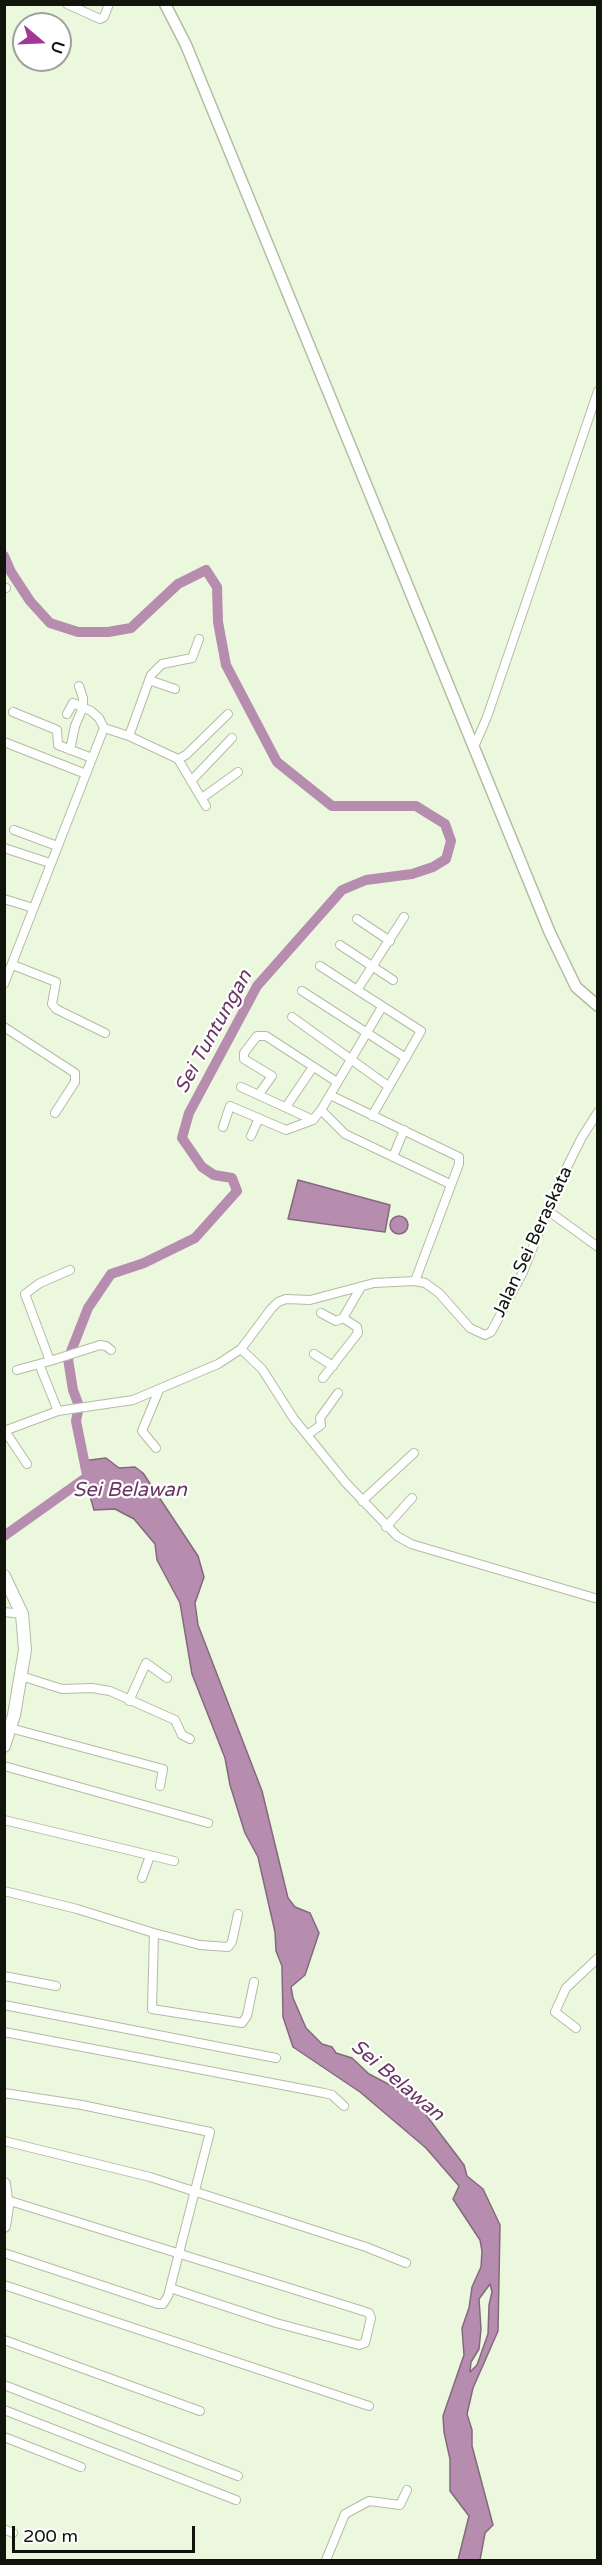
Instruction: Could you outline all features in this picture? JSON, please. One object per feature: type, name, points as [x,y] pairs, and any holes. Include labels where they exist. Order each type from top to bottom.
[{"type":"main road","points":[[165,4],[186,45],[564,964],[576,987],[597,1006]]},
{"type":"main road","points":[[4,1746],[10,1728],[25,1650],[22,1614],[6,1578]]},
{"type":"main road","points":[[4,2184],[7,2200],[4,2226]]},
{"type":"street","points":[[67,4],[100,19],[104,18],[109,4]]},
{"type":"street","points":[[474,747],[487,717],[597,391]]},
{"type":"street","points":[[129,736],[149,680],[162,664],[192,658],[199,639]]},
{"type":"street","points":[[149,680],[175,689]]},
{"type":"street","points":[[70,750],[83,707],[79,686]]},
{"type":"street","points":[[67,714],[71,703],[83,707],[99,718],[104,728],[129,736],[178,759],[204,802],[238,772]]},
{"type":"street","points":[[13,712],[57,730],[56,743],[92,758]]},
{"type":"street","points":[[178,759],[186,756],[228,714]]},
{"type":"street","points":[[4,984],[104,728]]},
{"type":"street","points":[[192,781],[232,738]]},
{"type":"street","points":[[4,742],[86,774]]},
{"type":"street","points":[[14,830],[57,846]]},
{"type":"street","points":[[4,848],[50,863]]},
{"type":"street","points":[[4,899],[33,908]]},
{"type":"street","points":[[357,990],[374,967],[404,917]]},
{"type":"street","points":[[357,919],[390,940]]},
{"type":"street","points":[[340,945],[393,980]]},
{"type":"street","points":[[13,964],[56,982],[52,1004],[56,1009],[105,1033]]},
{"type":"street","points":[[320,966],[421,1031],[372,1116]]},
{"type":"street","points":[[302,991],[406,1058]]},
{"type":"street","points":[[223,1127],[229,1106],[290,1131],[313,1120],[382,1007]]},
{"type":"street","points":[[292,1017],[388,1086]]},
{"type":"street","points":[[4,1027],[75,1073],[75,1082],[55,1113]]},
{"type":"street","points":[[259,1094],[272,1076],[244,1059],[244,1053],[257,1036],[266,1036],[337,1082]]},
{"type":"street","points":[[286,1107],[313,1067]]},
{"type":"street","points":[[241,1087],[313,1120]]},
{"type":"street","points":[[330,1095],[459,1157],[412,1281]]},
{"type":"street","points":[[321,1110],[345,1134],[450,1184]]},
{"type":"street","name":"Jalan Sei Beraskata","points":[[5,1431],[58,1411],[133,1400],[218,1364],[241,1349],[278,1302],[310,1300],[393,1280],[412,1281],[425,1283],[439,1293],[470,1328],[485,1335],[491,1332],[522,1272],[547,1210],[582,1137],[597,1112]]},
{"type":"street","points":[[251,1136],[259,1119]]},
{"type":"street","points":[[393,1157],[404,1130]]},
{"type":"street","points":[[547,1210],[597,1247]]},
{"type":"street","points":[[50,1361],[25,1294],[40,1283],[70,1270]]},
{"type":"street","points":[[321,1313],[336,1321],[343,1318],[361,1287]]},
{"type":"street","points":[[323,1378],[358,1333],[357,1327],[343,1318]]},
{"type":"street","points":[[17,1370],[103,1345],[111,1350]]},
{"type":"street","points":[[241,1349],[262,1369],[307,1435],[362,1502],[386,1527],[411,1544],[597,1599]]},
{"type":"street","points":[[314,1354],[333,1366]]},
{"type":"street","points":[[39,1364],[58,1411]]},
{"type":"street","points":[[156,1448],[142,1431],[159,1390]]},
{"type":"street","points":[[307,1435],[321,1425],[320,1418],[338,1393]]},
{"type":"street","points":[[5,1431],[27,1464]]},
{"type":"street","points":[[362,1502],[414,1453]]},
{"type":"street","points":[[386,1527],[412,1498]]},
{"type":"street","points":[[4,1612],[22,1614]]},
{"type":"street","points":[[129,1701],[146,1664],[167,1678]]},
{"type":"street","points":[[21,1676],[62,1689],[103,1689],[174,1720],[182,1735],[190,1740]]},
{"type":"street","points":[[10,1728],[163,1769],[160,1786]]},
{"type":"street","points":[[4,1766],[208,1823]]},
{"type":"street","points":[[4,1820],[174,1861]]},
{"type":"street","points":[[142,1878],[150,1856]]},
{"type":"street","points":[[4,1891],[77,1909],[200,1946],[228,1947],[232,1942],[238,1914]]},
{"type":"street","points":[[154,1933],[152,2009],[242,2023],[247,2016],[254,1982]]},
{"type":"street","points":[[576,2028],[555,2012],[566,1988],[597,1958]]},
{"type":"street","points":[[4,1976],[56,1986]]},
{"type":"street","points":[[4,2006],[276,2058]]},
{"type":"street","points":[[4,2032],[324,2093],[332,2095],[344,2106]]},
{"type":"street","points":[[4,2093],[82,2105],[210,2132],[167,2300],[158,2304],[4,2253]]},
{"type":"street","points":[[4,2141],[150,2177],[406,2263]]},
{"type":"street","points":[[7,2200],[369,2313],[372,2318],[366,2342],[359,2345],[276,2323],[170,2288]]},
{"type":"street","points":[[4,2285],[369,2406]]},
{"type":"street","points":[[4,2340],[200,2411]]},
{"type":"street","points":[[4,2385],[238,2476]]},
{"type":"street","points":[[4,2410],[236,2499]]},
{"type":"street","points":[[4,2438],[81,2467]]},
{"type":"street","points":[[326,2560],[345,2514],[369,2501],[400,2505],[407,2490]]},
{"type":"street","points":[[4,2529],[13,2533]]},
{"type":"water","points":[[298,1180],[390,1205],[385,1232],[288,1219]]},
{"type":"water","points":[[395,1216],[403,1216],[408,1221],[406,1232],[395,1234],[390,1229],[390,1221]]},
{"type":"water","name":"Sei Belawan","points":[[106,1458],[119,1468],[135,1467],[143,1473],[198,1556],[204,1577],[195,1603],[198,1625],[262,1791],[288,1898],[295,1907],[310,1913],[319,1933],[305,1975],[291,1987],[293,1998],[306,2028],[322,2044],[332,2047],[336,2053],[352,2058],[369,2074],[390,2085],[420,2107],[464,2165],[467,2176],[483,2189],[500,2225],[498,2331],[473,2388],[467,2414],[472,2430],[472,2446],[493,2525],[485,2533],[480,2560],[458,2560],[469,2516],[450,2491],[450,2459],[443,2416],[464,2355],[462,2328],[469,2308],[472,2287],[481,2267],[480,2240],[453,2199],[459,2186],[426,2148],[360,2092],[293,2047],[283,2017],[282,1966],[276,1951],[275,1932],[258,1857],[245,1833],[230,1785],[225,1758],[192,1674],[180,1603],[157,1560],[155,1544],[134,1519],[115,1509],[94,1510],[81,1465],[90,1460]],"holes":[[[490,2284],[492,2292],[488,2334],[477,2365],[470,2372],[471,2362],[479,2349],[481,2329],[479,2299]]]},
{"type":"waterway","name":"Sei Tuntungan","points":[[4,556],[11,572],[30,601],[50,623],[78,632],[108,632],[131,628],[178,584],[206,570],[217,587],[218,622],[226,665],[277,762],[332,806],[416,806],[445,824],[451,841],[446,859],[433,867],[412,874],[366,880],[342,890],[257,986],[189,1113],[182,1138],[202,1167],[214,1175],[232,1178],[237,1191],[195,1238],[144,1263],[111,1274],[88,1308],[68,1359],[73,1390],[79,1406],[76,1421],[87,1475]]},
{"type":"waterway","name":"Sei Belawan","points":[[4,1536],[87,1477],[93,1478]]}]
